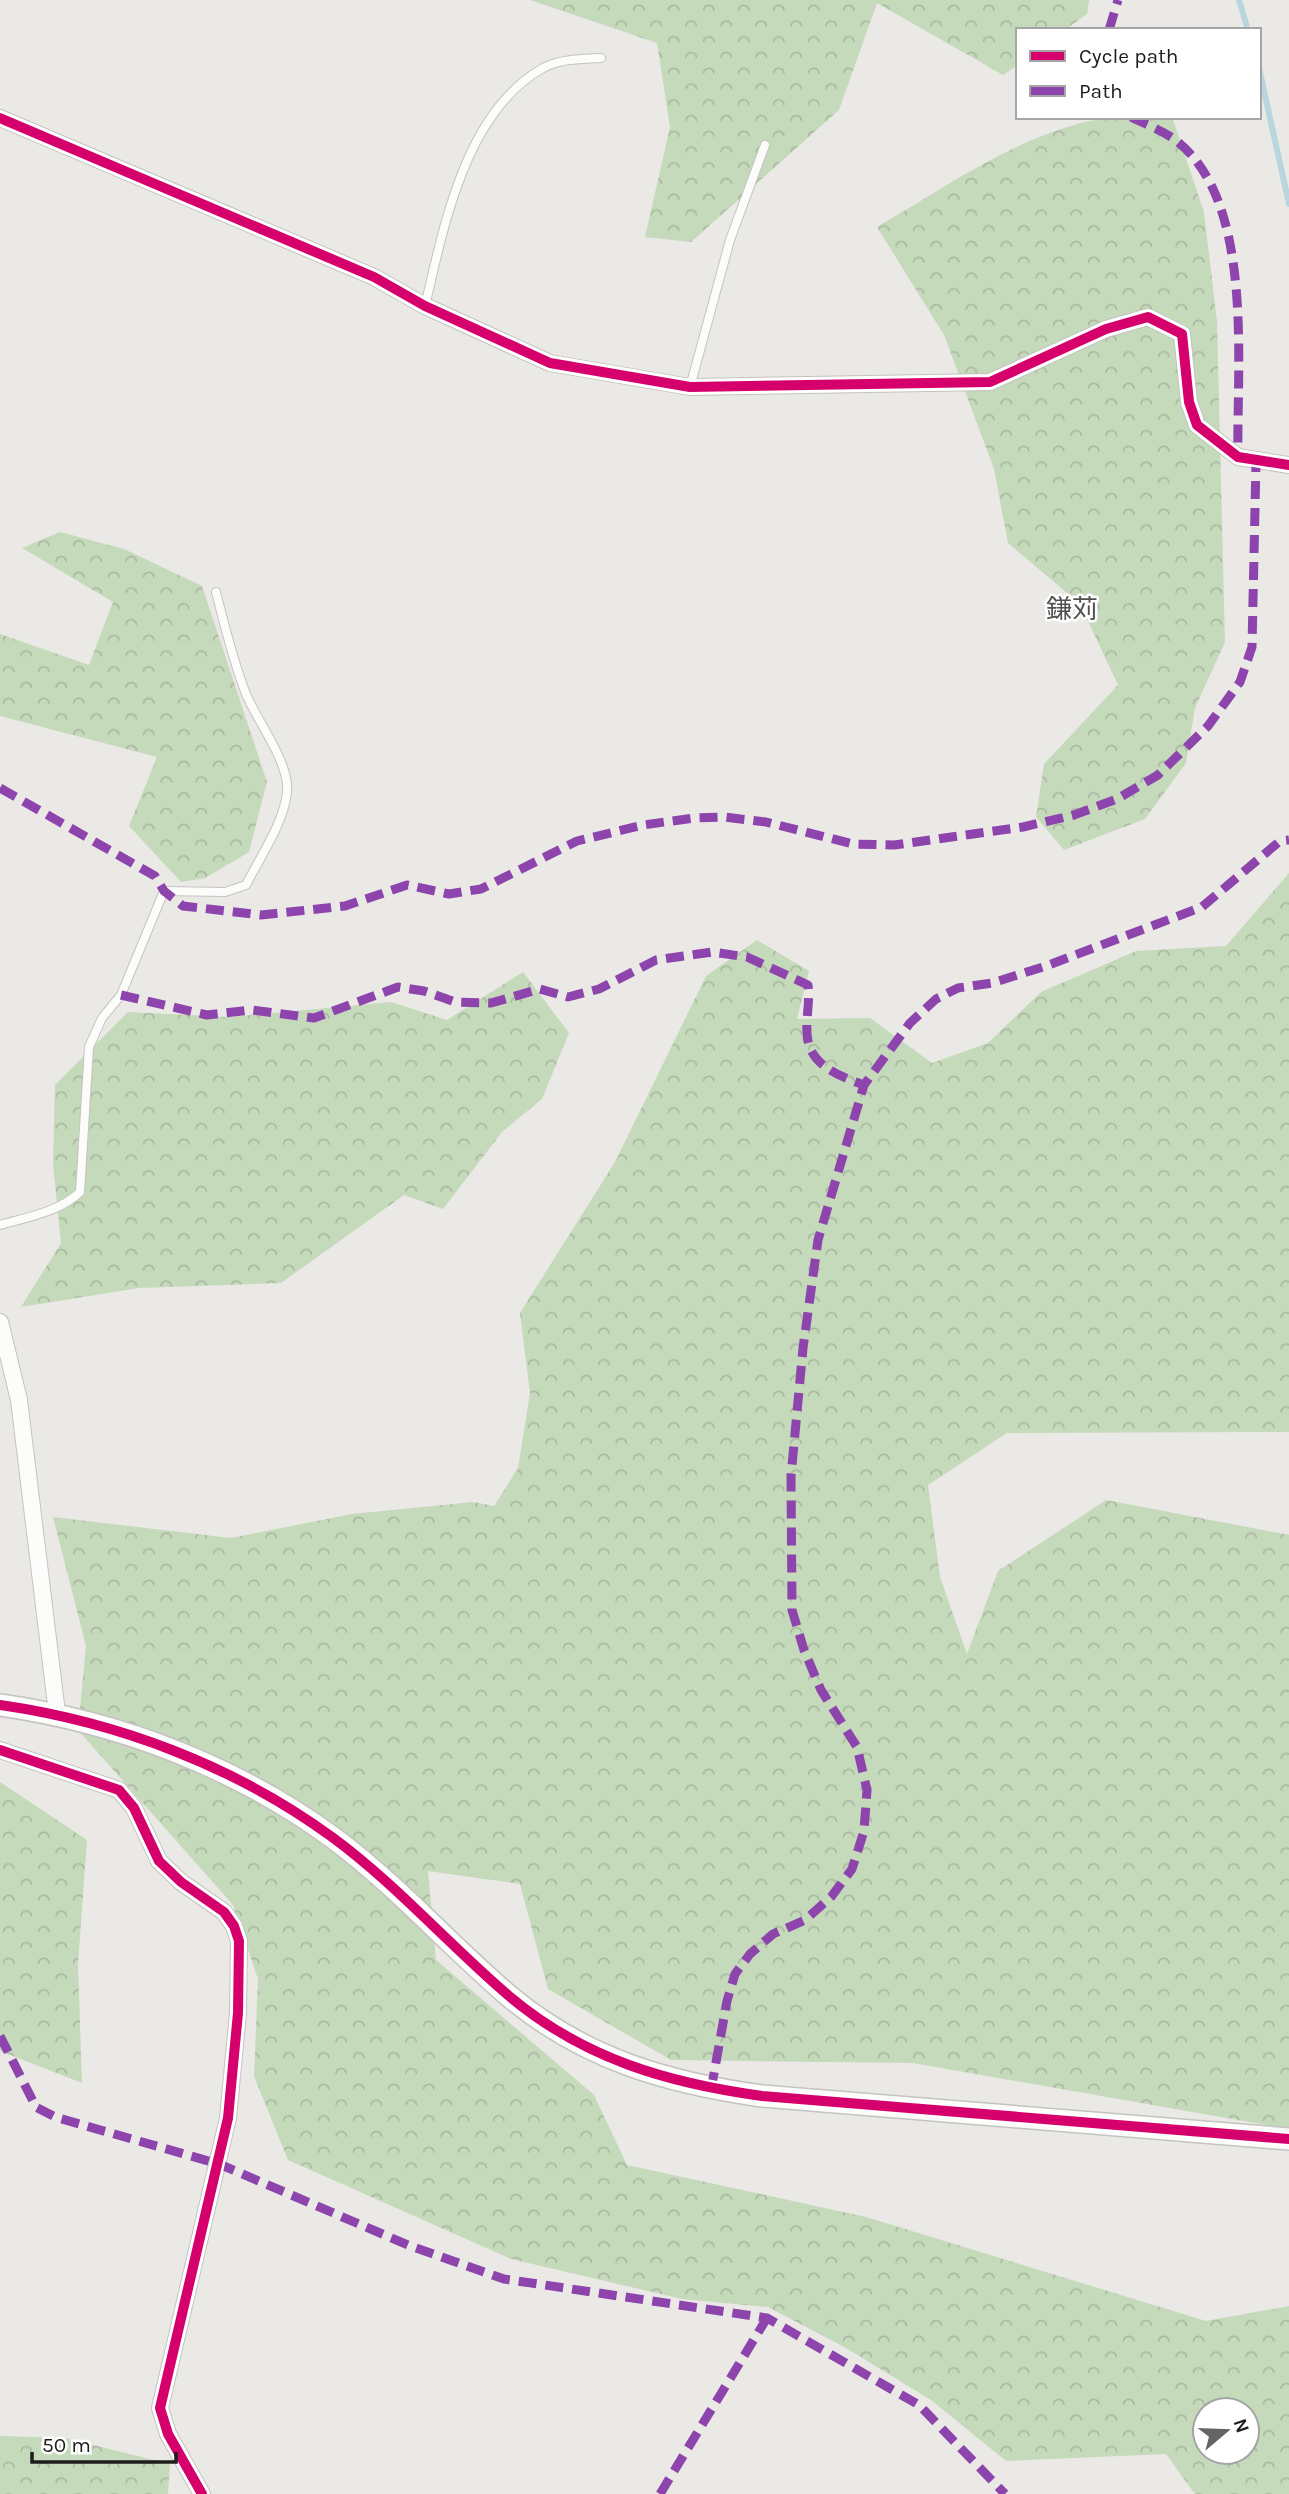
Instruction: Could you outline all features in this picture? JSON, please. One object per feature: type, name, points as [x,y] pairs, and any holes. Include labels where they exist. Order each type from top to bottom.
[{"type":"street","points":[[0,118],[374,277],[425,306],[550,363],[690,387],[990,382],[1106,329],[1148,317],[1182,334],[1189,401],[1197,425],[1238,457],[1289,465]]},
{"type":"street","points":[[0,1322],[19,1400],[57,1713]]},
{"type":"street","points":[[0,1705],[57,1713],[159,1744],[226,1772],[332,1837],[397,1891],[510,1997],[579,2042],[661,2078],[711,2090],[762,2096],[1289,2138]]},
{"type":"street","points":[[0,1750],[118,1790],[134,1808],[159,1861],[181,1882],[224,1912],[234,1926],[239,1941],[238,2013],[228,2118],[160,2408],[168,2434],[202,2494]]},
{"type":"lane","points":[[425,306],[446,217],[471,151],[496,112],[515,88],[545,67],[569,60],[601,58]]},
{"type":"lane","points":[[690,387],[730,240],[765,145]]},
{"type":"lane","points":[[0,1224],[46,1212],[69,1202],[80,1192],[89,1047],[102,1018],[121,995],[164,891],[225,892],[246,885],[281,814],[287,791],[284,771],[247,697],[230,647],[216,592]]},
{"type":"green space","points":[[530,0],[1089,0],[1087,14],[1068,28],[1016,28],[1016,66],[1003,75],[877,3],[839,110],[691,242],[645,237],[670,127],[657,43]]},
{"type":"green space","points":[[1103,119],[1173,119],[1204,212],[1217,322],[1225,642],[1195,708],[1186,763],[1145,819],[1064,850],[1036,817],[1044,764],[1118,685],[1080,604],[1008,543],[994,469],[944,335],[877,227],[961,176],[1020,145],[1082,123]]},
{"type":"green space","points":[[60,532],[124,549],[202,586],[267,782],[249,852],[205,878],[181,882],[129,826],[157,757],[0,716],[0,634],[89,665],[113,602],[22,548]]},
{"type":"green space","points":[[1289,873],[1289,1432],[1007,1433],[928,1485],[940,1577],[967,1654],[998,1571],[1106,1500],[1289,1535],[1289,2129],[913,2063],[671,2060],[548,1989],[520,1884],[428,1871],[436,1960],[594,2095],[627,2165],[866,2217],[1206,2321],[1289,2306],[1289,2494],[1195,2494],[1166,2454],[1006,2461],[931,2400],[846,2348],[768,2307],[682,2299],[511,2259],[288,2160],[254,2076],[258,1979],[233,1905],[78,1730],[86,1646],[53,1517],[231,1538],[352,1514],[473,1502],[494,1506],[518,1468],[530,1393],[520,1313],[615,1162],[706,976],[757,940],[809,971],[797,1019],[870,1018],[932,1063],[988,1043],[1041,992],[1136,951],[1226,946]]},
{"type":"green space","points":[[523,972],[569,1033],[542,1099],[502,1132],[443,1209],[404,1195],[281,1283],[139,1288],[21,1307],[61,1243],[53,1164],[55,1085],[128,1012],[229,1017],[391,1002],[447,1020]]},
{"type":"green space","points":[[0,1782],[87,1840],[78,1964],[82,2083],[0,2051]]},
{"type":"green space","points":[[0,2436],[65,2438],[170,2464],[168,2494],[0,2494]]},
{"type":"waterway","points":[[1239,0],[1247,28]]},
{"type":"waterway","points":[[1261,77],[1289,204]]},
{"type":"marked path","points":[[1110,28],[1118,0]]},
{"type":"marked path","points":[[1135,119],[1174,139],[1200,166],[1218,201],[1230,243],[1236,287],[1238,457]]},
{"type":"marked path","points":[[0,788],[155,876],[164,891],[183,906],[261,915],[345,906],[407,885],[449,894],[481,889],[577,841],[643,825],[694,818],[724,817],[766,822],[853,844],[894,845],[1023,827],[1074,815],[1117,799],[1158,775],[1208,726],[1240,682],[1252,647],[1256,462]]},
{"type":"marked path","points":[[711,2090],[727,2001],[735,1974],[750,1954],[773,1934],[805,1920],[831,1897],[852,1869],[864,1831],[867,1790],[857,1747],[821,1690],[804,1650],[792,1610],[791,1476],[803,1348],[818,1240],[864,1085],[910,1023],[936,999],[958,988],[992,983],[1046,966],[1202,907],[1280,841],[1289,840]]},
{"type":"marked path","points":[[121,995],[207,1015],[252,1010],[314,1018],[398,987],[424,991],[455,1002],[491,1003],[540,989],[568,997],[599,989],[656,960],[712,952],[747,957],[808,985],[807,1033],[813,1053],[826,1068],[864,1085]]},
{"type":"marked path","points":[[0,2036],[36,2107],[55,2117],[219,2164],[408,2245],[504,2279],[767,2318],[919,2405],[1005,2494]]},
{"type":"marked path","points":[[660,2494],[767,2318]]},
{"type":"cycle path","points":[[0,118],[374,277],[425,306],[550,363],[690,387],[990,382],[1106,329],[1148,317],[1182,334],[1189,402],[1197,425],[1238,457],[1289,465]]},
{"type":"cycle path","points":[[0,1705],[88,1723],[131,1736],[174,1751],[256,1789],[295,1812],[356,1855],[509,1996],[538,2018],[597,2052],[628,2065],[693,2084],[762,2096],[1289,2139]]},
{"type":"cycle path","points":[[0,1750],[119,1790],[134,1808],[159,1861],[181,1882],[224,1912],[234,1926],[239,1941],[238,2013],[228,2118],[160,2408],[168,2434],[202,2494]]},
{"type":"district","name":"鎌苅","points":[[1072,609]]}]
